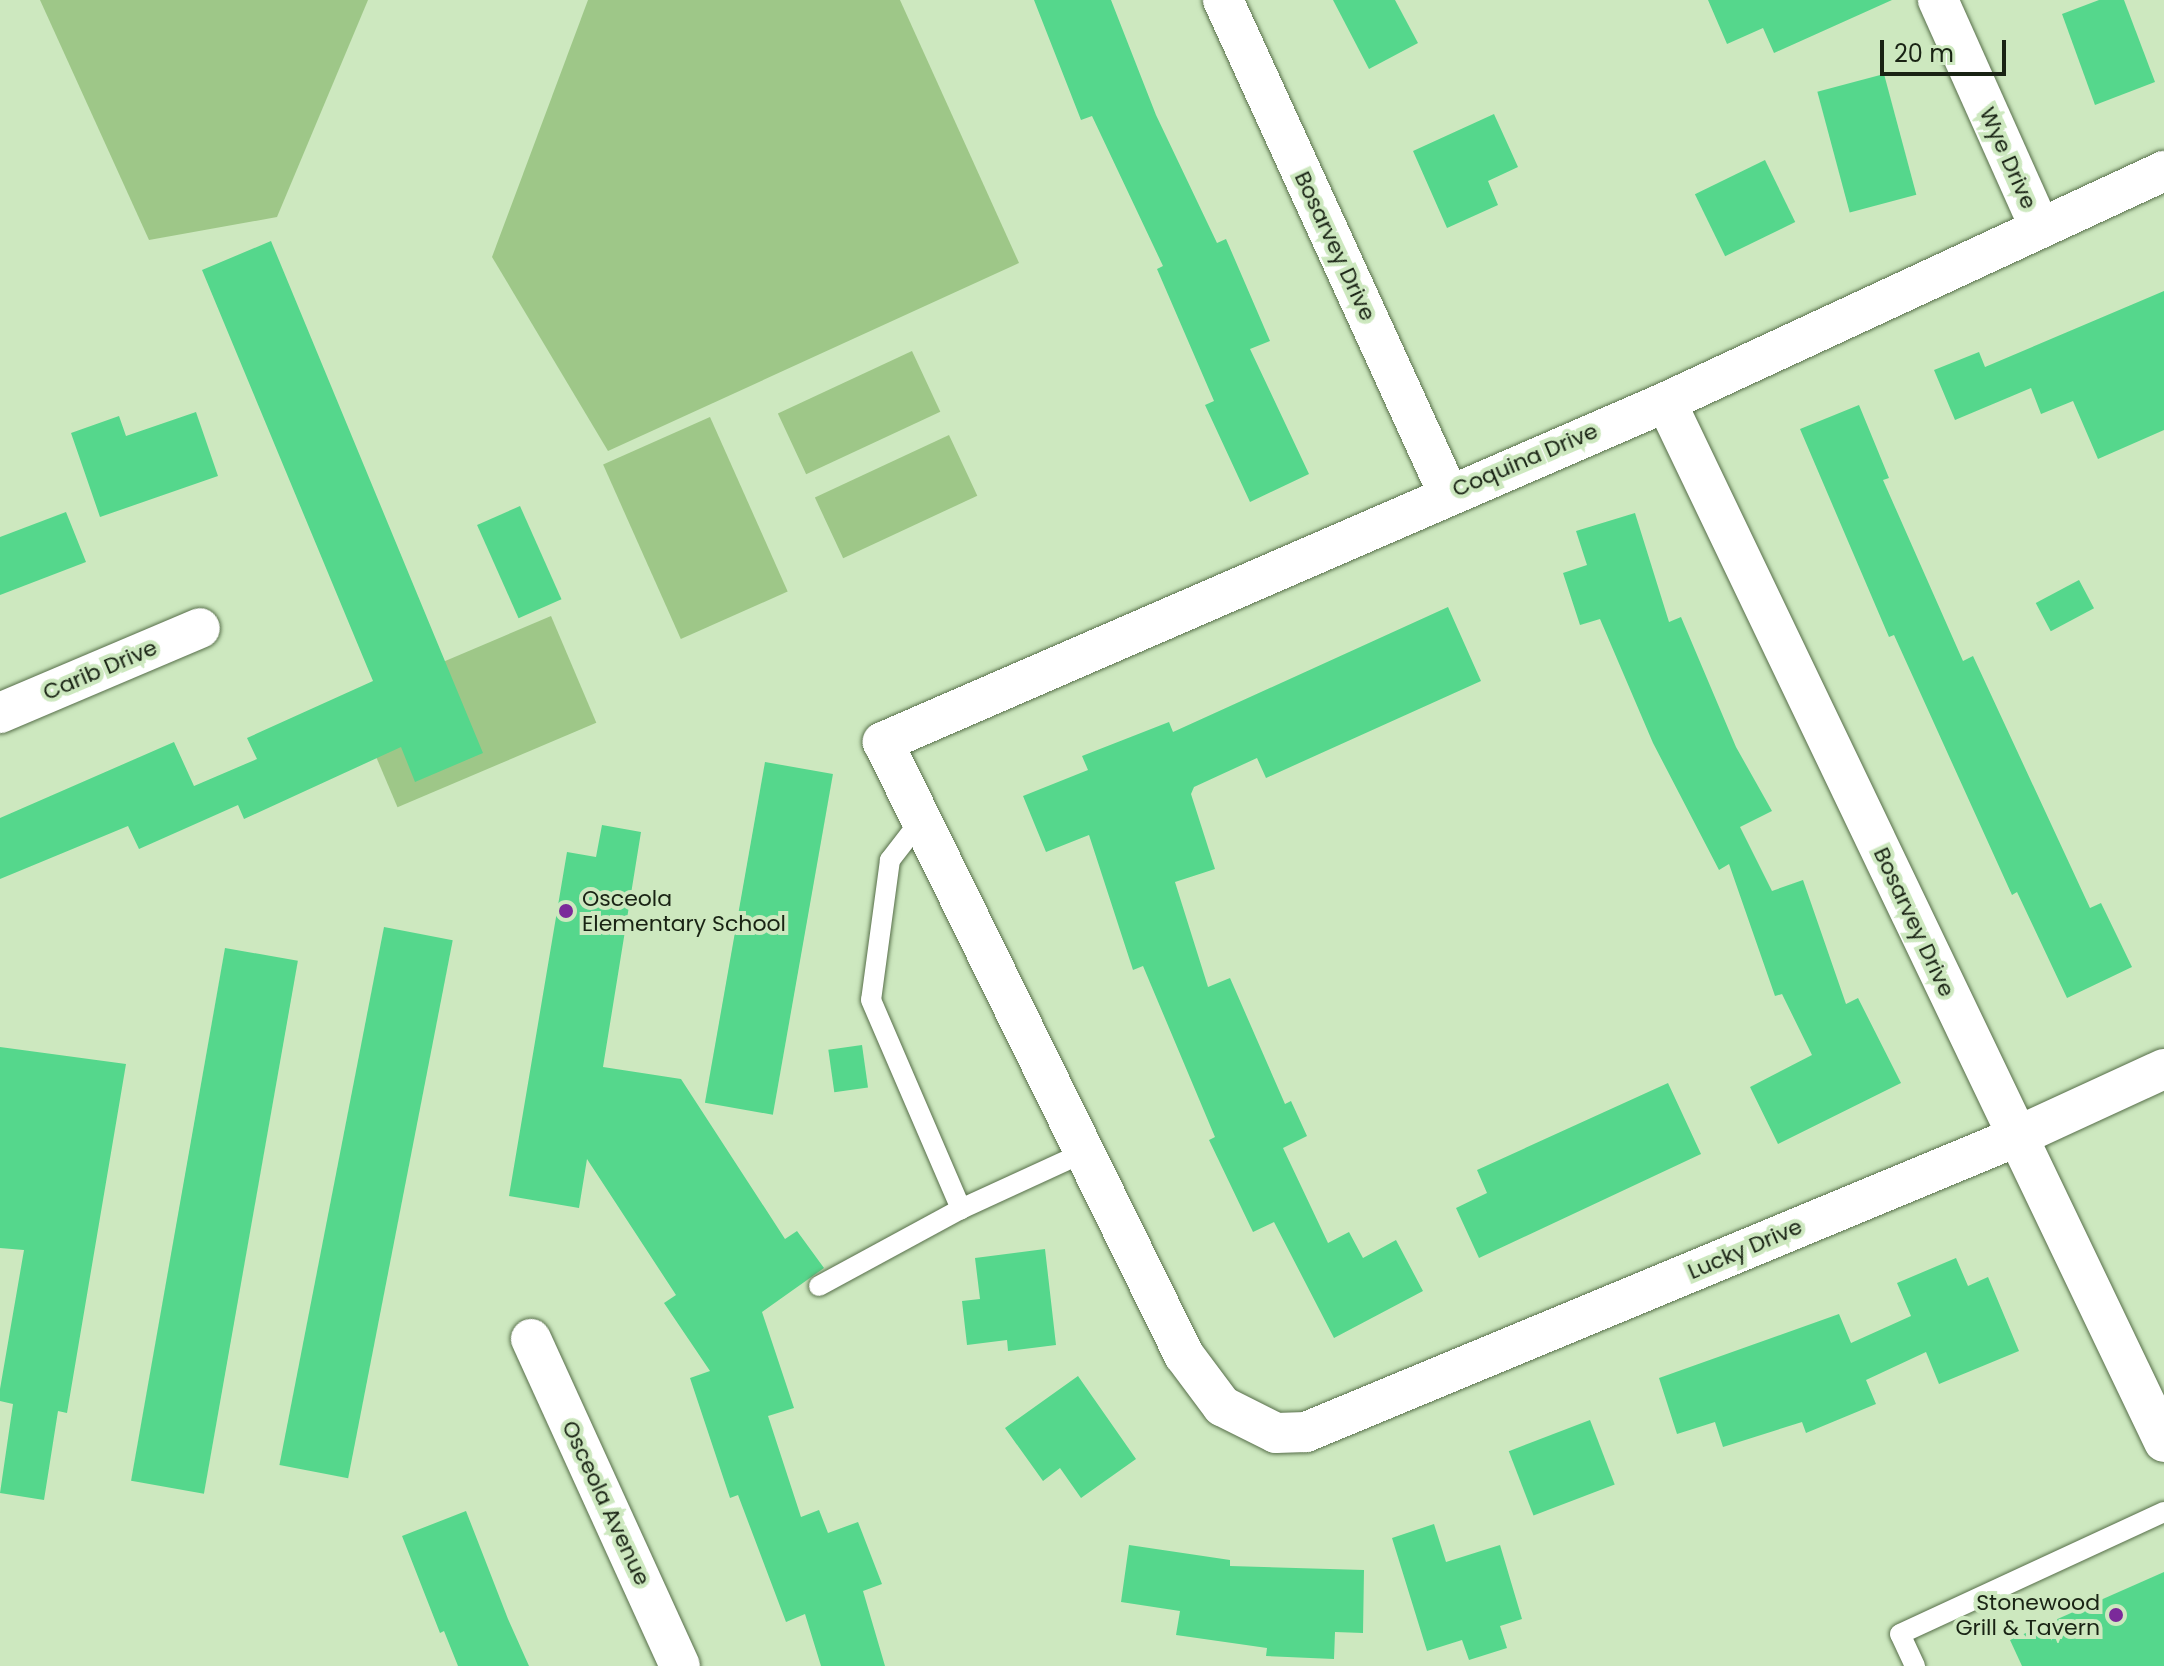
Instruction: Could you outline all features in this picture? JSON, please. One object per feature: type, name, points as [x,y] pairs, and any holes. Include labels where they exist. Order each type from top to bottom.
[{"type":"street","name":"Bosarvey Drive","points":[[1223,0],[1448,493]]},
{"type":"street","name":"Wye Drive","points":[[1938,0],[2040,228]]},
{"type":"street","name":"Coquina Drive","points":[[883,742],[1448,493],[1666,402],[2164,171]]},
{"type":"street","name":"Bosarvey Drive","points":[[1666,402],[2016,1137],[2163,1434]]},
{"type":"street","name":"Carib Drive","points":[[0,713],[200,628]]},
{"type":"street","name":"Lucky Drive","points":[[883,742],[1184,1355],[1222,1406],[1276,1433],[1306,1432],[2016,1137],[2164,1069]]},
{"type":"street","name":"Osceola Avenue","points":[[531,1339],[680,1666]]},
{"type":"lane","points":[[921,820],[890,860],[871,1000],[961,1209]]},
{"type":"lane","points":[[819,1286],[961,1209],[1085,1152]]},
{"type":"lane","points":[[1915,1666],[1900,1634],[2164,1512]]},
{"type":"green space","points":[[40,0],[368,0],[277,217],[149,240]]},
{"type":"green space","points":[[588,0],[900,0],[1019,263],[608,451],[492,257]]},
{"type":"green space","points":[[912,351],[940,412],[806,474],[778,414]]},
{"type":"green space","points":[[710,417],[788,591],[681,639],[603,465]]},
{"type":"green space","points":[[949,435],[977,496],[843,558],[815,498]]},
{"type":"green space","points":[[551,616],[596,723],[397,807],[352,700]]},
{"type":"building","points":[[1034,0],[1111,0],[1156,115],[1217,243],[1226,239],[1270,341],[1250,349],[1309,474],[1250,502],[1205,405],[1214,401],[1157,269],[1163,266],[1092,116],[1081,120]]},
{"type":"building","points":[[1333,0],[1395,0],[1418,43],[1369,69]]},
{"type":"building","points":[[1708,0],[1892,0],[1774,53],[1763,28],[1727,44]]},
{"type":"building","points":[[2099,0],[2124,0],[2155,82],[2095,105],[2062,14]]},
{"type":"building","points":[[1884,74],[1916,195],[1850,213],[1817,92]]},
{"type":"building","points":[[1494,114],[1518,167],[1488,181],[1498,205],[1447,228],[1413,151]]},
{"type":"building","points":[[1765,160],[1795,222],[1725,256],[1695,194]]},
{"type":"building","points":[[271,241],[483,753],[415,782],[401,747],[244,819],[238,805],[139,849],[128,826],[0,879],[0,818],[174,742],[194,786],[257,759],[247,738],[373,681],[202,270]]},
{"type":"building","points":[[2164,291],[2164,430],[2098,459],[2073,401],[2041,414],[2031,388],[1955,420],[1934,370],[1979,352],[1985,367]]},
{"type":"building","points":[[1859,405],[1889,478],[1883,480],[1963,661],[1973,656],[2090,908],[2101,903],[2132,967],[2067,998],[2017,892],[2012,895],[1894,635],[1889,637],[1800,429]]},
{"type":"building","points":[[196,412],[218,476],[100,517],[71,433],[119,416],[126,436]]},
{"type":"building","points":[[520,506],[561,599],[519,618],[477,525]]},
{"type":"building","points":[[66,512],[86,562],[0,595],[0,537]]},
{"type":"building","points":[[1635,513],[1669,622],[1681,617],[1736,747],[1772,811],[1740,827],[1772,891],[1803,880],[1846,1004],[1858,998],[1901,1083],[1778,1144],[1750,1087],[1812,1055],[1782,994],[1775,996],[1729,864],[1719,870],[1653,743],[1600,619],[1580,625],[1563,573],[1587,565],[1576,531]]},
{"type":"building","points":[[2079,580],[2094,608],[2051,631],[2036,603]]},
{"type":"building","points":[[1448,607],[1481,681],[1266,778],[1257,758],[1194,787],[1191,794],[1215,869],[1175,882],[1208,987],[1230,978],[1285,1104],[1291,1101],[1307,1136],[1283,1148],[1328,1243],[1349,1232],[1363,1258],[1396,1240],[1423,1291],[1334,1338],[1274,1222],[1253,1232],[1209,1140],[1215,1137],[1143,966],[1133,970],[1089,835],[1046,852],[1023,796],[1088,770],[1082,756],[1169,722],[1173,732]]},
{"type":"building","points":[[765,762],[833,774],[773,1115],[705,1103]]},
{"type":"building","points":[[602,825],[641,832],[603,1067],[681,1079],[785,1239],[797,1231],[824,1268],[762,1312],[794,1408],[768,1416],[801,1517],[819,1510],[828,1533],[858,1522],[882,1584],[863,1591],[885,1666],[821,1666],[805,1614],[786,1622],[738,1495],[730,1498],[690,1378],[710,1371],[664,1303],[676,1295],[587,1159],[579,1208],[509,1196],[567,852],[596,857]]},
{"type":"building","points":[[384,927],[453,940],[348,1478],[279,1465]]},
{"type":"building","points":[[225,948],[298,961],[204,1494],[131,1481]]},
{"type":"building","points":[[862,1045],[868,1088],[834,1092],[828,1050]]},
{"type":"building","points":[[0,1047],[126,1064],[67,1413],[58,1411],[44,1500],[0,1493],[13,1404],[0,1401],[0,1389],[24,1250],[0,1248]]},
{"type":"building","points":[[1668,1083],[1701,1154],[1479,1258],[1456,1208],[1487,1193],[1477,1170]]},
{"type":"building","points":[[1045,1249],[1056,1345],[1008,1351],[1007,1340],[967,1345],[962,1301],[980,1299],[975,1258]]},
{"type":"building","points":[[1956,1258],[1968,1286],[1988,1277],[2019,1351],[1939,1384],[1926,1352],[1866,1380],[1876,1404],[1806,1433],[1802,1422],[1723,1447],[1715,1422],[1677,1434],[1659,1378],[1839,1314],[1851,1343],[1911,1316],[1897,1283]]},
{"type":"building","points":[[1078,1376],[1136,1459],[1081,1498],[1060,1468],[1043,1481],[1005,1428]]},
{"type":"building","points":[[1590,1420],[1615,1484],[1534,1516],[1509,1451]]},
{"type":"building","points":[[466,1511],[529,1666],[458,1666],[444,1631],[440,1633],[402,1536]]},
{"type":"building","points":[[1434,1524],[1446,1562],[1500,1545],[1522,1619],[1500,1626],[1507,1648],[1469,1660],[1462,1640],[1427,1651],[1392,1538]]},
{"type":"building","points":[[1129,1545],[1230,1560],[1230,1566],[1364,1570],[1363,1633],[1335,1632],[1334,1659],[1266,1656],[1267,1648],[1176,1635],[1180,1611],[1121,1602]]},
{"type":"building","name":"Stonewood Grill & Tavern","points":[[2164,1572],[2164,1666],[2022,1666],[2010,1640]]},
{"type":"place","name":"Osceola Elementary School","points":[[566,911]]},
{"type":"place","name":"Stonewood Grill & Tavern","points":[[2116,1615]]}]
